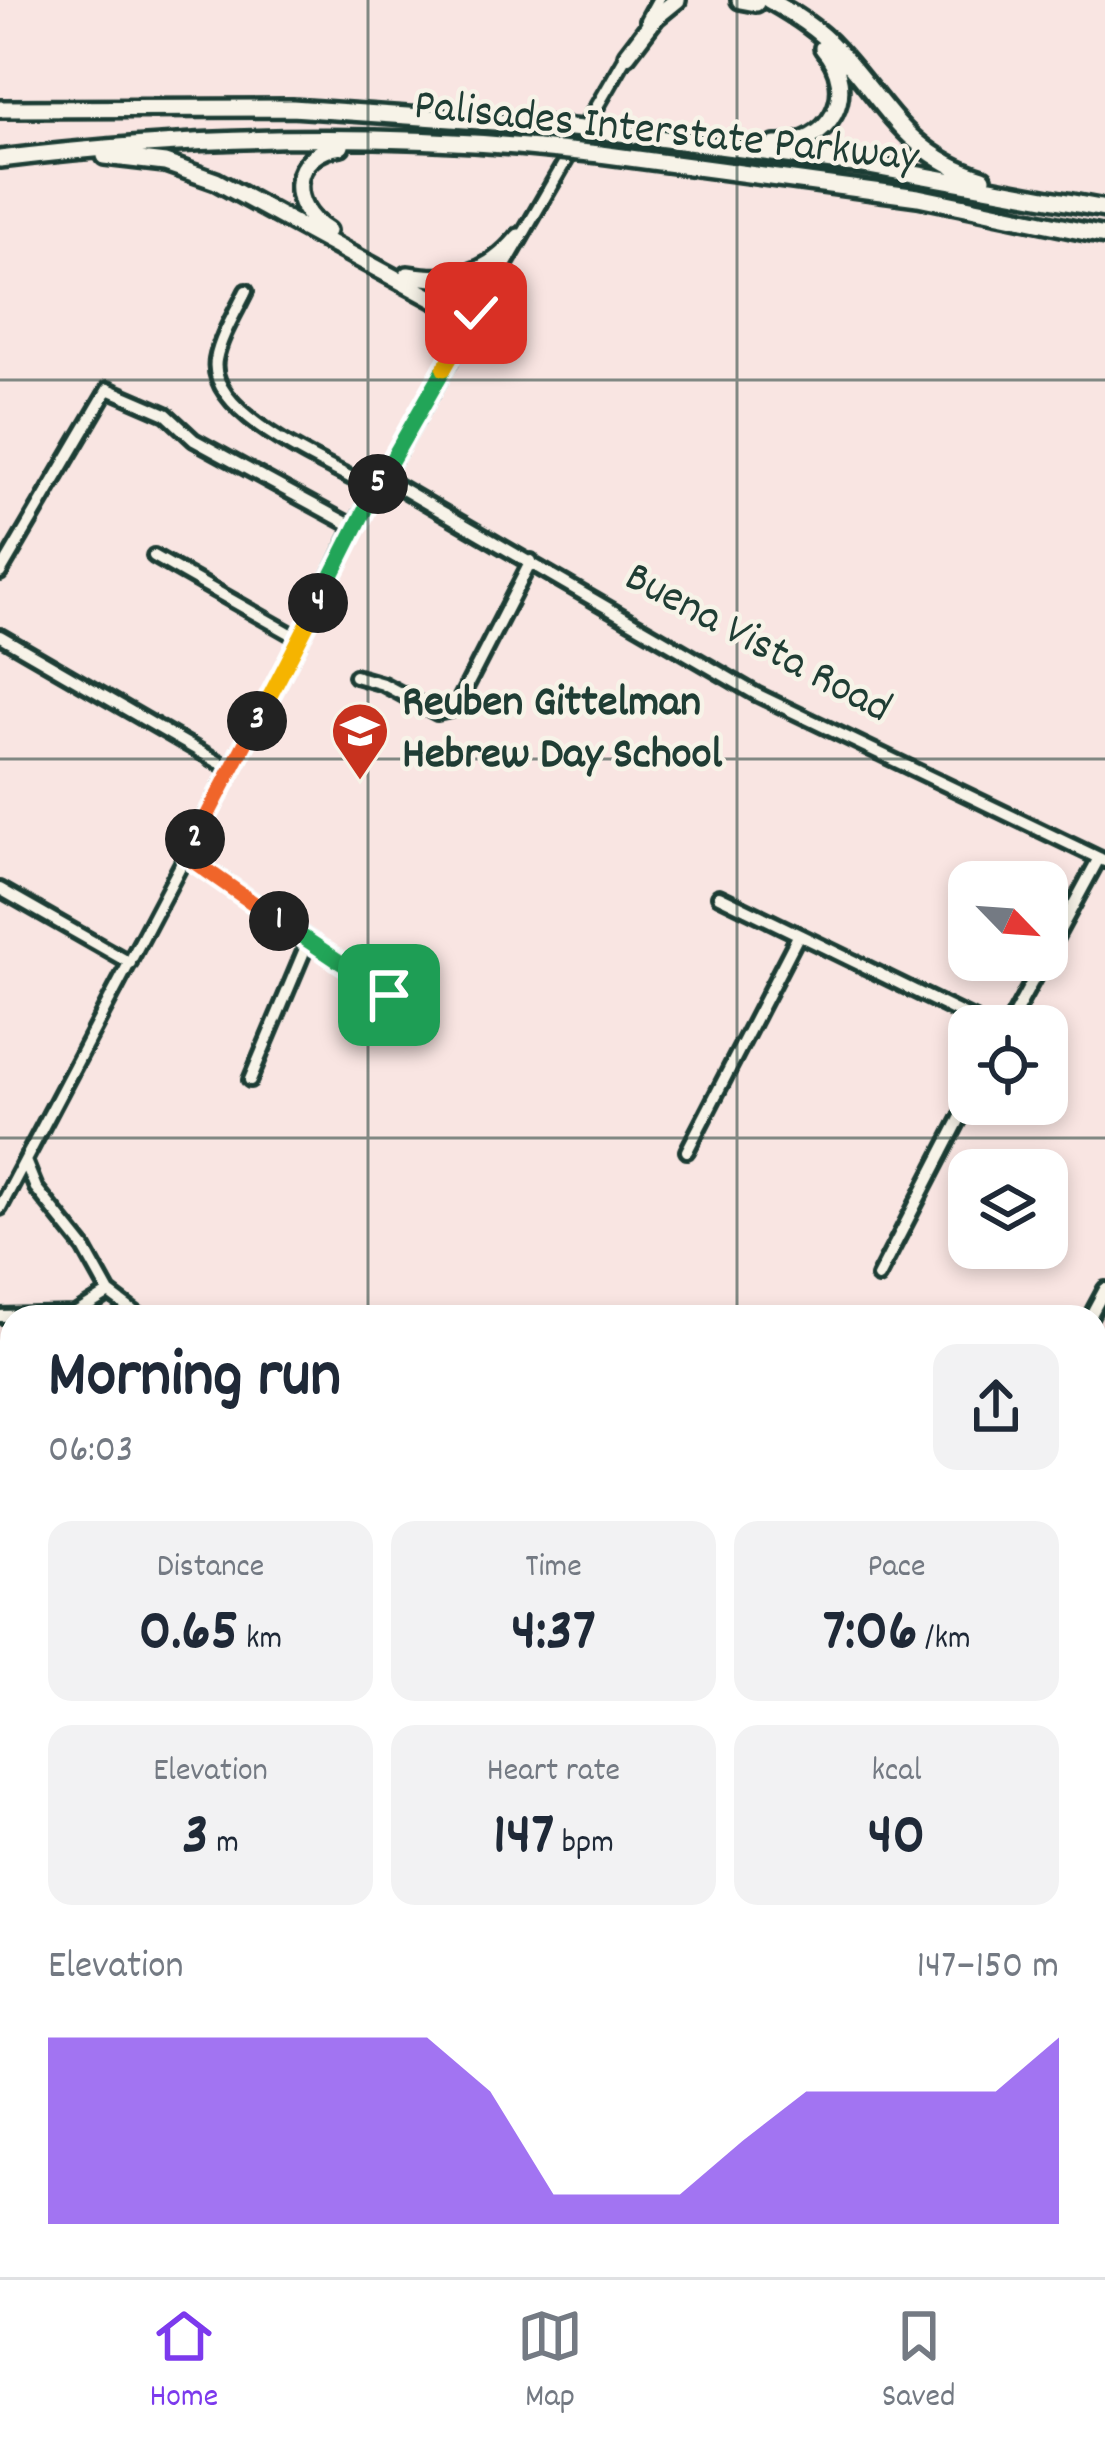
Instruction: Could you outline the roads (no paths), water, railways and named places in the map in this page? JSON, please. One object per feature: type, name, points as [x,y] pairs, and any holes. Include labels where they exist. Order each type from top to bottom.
[{"type":"highway","points":[[627,55],[656,17],[677,0]]},
{"type":"highway","points":[[639,135],[785,146],[803,142],[827,126],[840,99],[834,62],[804,32],[754,1]]},
{"type":"highway","points":[[754,1],[829,42],[895,123],[936,158],[973,175],[1100,208]]},
{"type":"highway","name":"Palisades Interstate Parkway","points":[[0,109],[292,108],[551,126],[902,171],[1100,208]]},
{"type":"highway","name":"Palisades Interstate Parkway","points":[[0,159],[226,141],[457,142],[600,154],[885,192],[1105,236]]},
{"type":"highway","points":[[457,142],[328,148],[302,171],[300,201],[313,221],[474,316]]},
{"type":"highway","points":[[0,159],[111,156],[185,169],[474,316]]},
{"type":"highway","points":[[408,275],[448,279],[473,275],[490,266],[519,237]]},
{"type":"street","points":[[0,1208],[232,770],[354,527],[658,0]]},
{"type":"street","points":[[245,291],[216,356],[216,375],[235,407],[253,422],[375,490]]},
{"type":"street","points":[[0,572],[108,389],[166,413],[194,440],[354,527]]},
{"type":"street","name":"Buena Vista Road","points":[[382,477],[756,694],[1102,859]]},
{"type":"street","points":[[154,556],[300,639]]},
{"type":"street","points":[[356,676],[437,713],[455,709],[531,561]]},
{"type":"street","points":[[0,636],[232,770]]},
{"type":"street","points":[[186,856],[389,995]]},
{"type":"street","points":[[1068,918],[1102,859]]},
{"type":"street","points":[[0,889],[130,963]]},
{"type":"street","points":[[719,896],[948,1008]]},
{"type":"street","points":[[688,1150],[798,937]]},
{"type":"street","points":[[250,1080],[308,942]]},
{"type":"street","points":[[878,1277],[957,1125]]},
{"type":"street","points":[[25,1161],[36,1187],[84,1248],[109,1293],[125,1305]]},
{"type":"street","points":[[90,1305],[109,1293]]},
{"type":"place","name":"Reuben Gittelman Hebrew Day School","points":[[360,782]]}]
